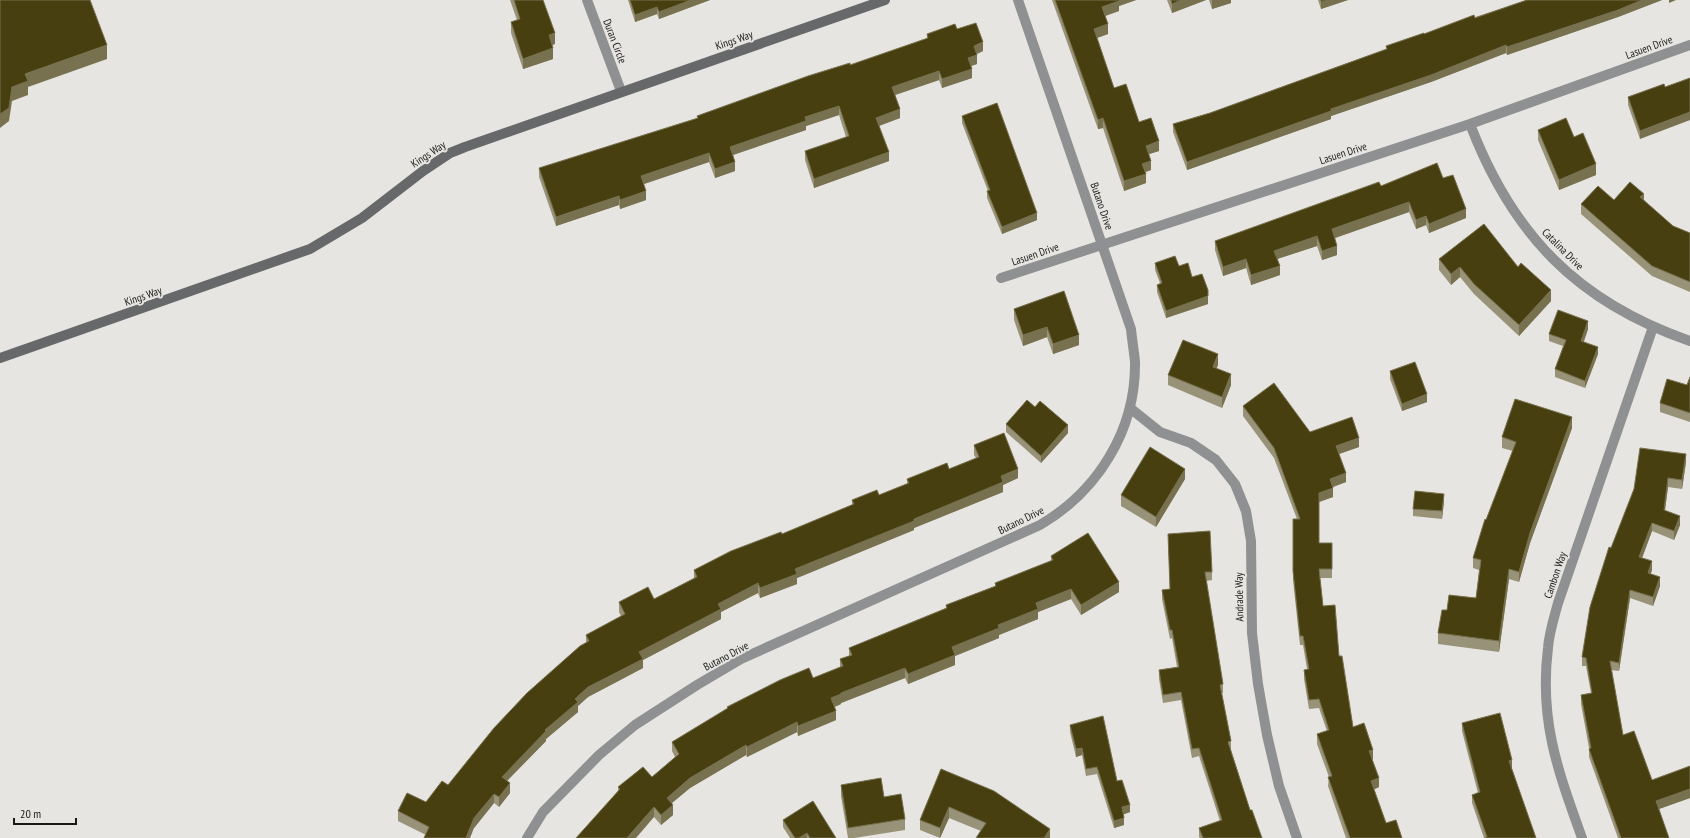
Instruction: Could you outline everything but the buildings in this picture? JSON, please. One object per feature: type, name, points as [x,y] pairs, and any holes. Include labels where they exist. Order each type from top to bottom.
[{"type":"street","name":"Duran Circle","points":[[587,0],[621,91]]},
{"type":"street","name":"Kings Way","points":[[0,358],[310,249],[362,218],[423,171],[450,154],[480,141],[884,0]]},
{"type":"street","name":"Butano Drive","points":[[527,838],[543,812],[599,755],[635,725],[696,685],[741,659],[1040,525],[1054,517],[1078,497],[1099,474],[1116,447],[1130,408],[1133,393],[1135,362],[1131,329],[1018,0]]},
{"type":"street","name":"Lasuen Drive","points":[[1001,278],[1470,124],[1690,45]]},
{"type":"street","name":"Catalina Drive","points":[[1470,124],[1492,178],[1520,222],[1568,273],[1594,294],[1624,312],[1653,327],[1690,341]]},
{"type":"street","name":"Cambon Way","points":[[1582,838],[1556,764],[1549,735],[1545,676],[1548,646],[1558,603],[1653,327]]},
{"type":"street","name":"Andrade Way","points":[[1130,408],[1160,432],[1190,443],[1216,460],[1235,484],[1246,511],[1251,541],[1252,633],[1258,684],[1267,735],[1279,786],[1297,838]]}]
